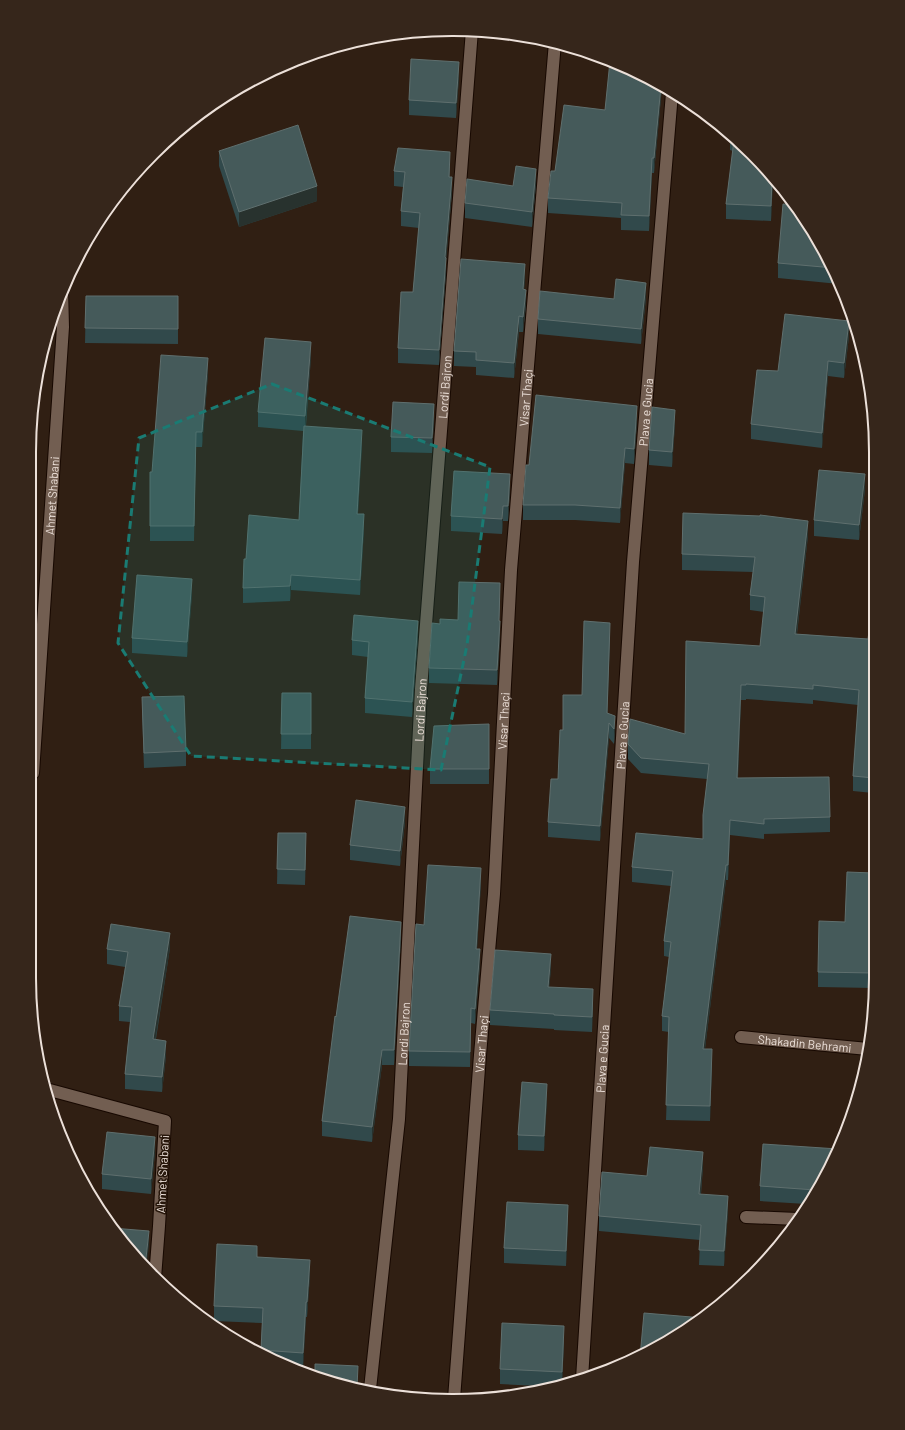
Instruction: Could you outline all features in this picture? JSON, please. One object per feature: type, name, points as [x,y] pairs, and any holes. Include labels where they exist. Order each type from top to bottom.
[{"type":"street","name":"Lordi Bajron","points":[[370,1386],[399,1119],[421,688],[471,37]]},
{"type":"street","name":"Visar Thaçi","points":[[454,1394],[480,1055],[494,894],[511,570],[554,49]]},
{"type":"street","name":"Plava e Gucia","points":[[582,1373],[633,562],[672,98]]},
{"type":"street","name":"Ahmet Shabani","points":[[36,728],[63,327],[62,307]]},
{"type":"street","name":"Shakadin Behrami","points":[[741,1037],[863,1048]]},
{"type":"street","name":"Ahmet Shabani","points":[[52,1091],[165,1121],[156,1270]]},
{"type":"street","points":[[746,1217],[792,1219]]},
{"type":"highlighted area","points":[[272,384],[490,467],[467,645],[441,770],[191,756],[118,643],[139,438]]},
{"type":"building","points":[[411,59],[459,62],[456,103],[409,100]]},
{"type":"building","points":[[609,67],[637,79],[660,92],[654,158],[652,158],[649,216],[621,215],[622,203],[548,198],[551,171],[555,171],[564,105],[605,110]]},
{"type":"building","points":[[298,125],[317,186],[239,212],[219,151]]},
{"type":"building","points":[[733,145],[772,185],[771,206],[726,204]]},
{"type":"building","points":[[398,148],[450,152],[449,177],[452,177],[439,350],[398,348],[401,292],[413,292],[420,213],[401,211],[405,172],[394,171]]},
{"type":"building","points":[[516,166],[536,169],[532,212],[465,203],[467,179],[513,186]]},
{"type":"building","points":[[783,204],[787,204],[799,221],[826,267],[778,263]]},
{"type":"building","points":[[461,259],[525,264],[523,289],[526,290],[523,317],[519,316],[514,363],[476,360],[476,352],[454,351]]},
{"type":"building","points":[[616,279],[646,283],[641,329],[538,319],[540,291],[614,299]]},
{"type":"building","points":[[86,296],[178,296],[178,329],[85,328]]},
{"type":"building","points":[[785,314],[848,321],[849,324],[844,363],[828,361],[822,433],[751,424],[757,370],[778,371]]},
{"type":"building","points":[[265,338],[311,342],[305,416],[258,412]]},
{"type":"building","points":[[161,355],[208,358],[202,432],[196,432],[194,526],[150,526],[150,472],[152,472]]},
{"type":"building","points":[[536,395],[637,406],[634,449],[625,448],[620,508],[575,505],[523,505],[526,465],[529,465]]},
{"type":"building","points":[[393,402],[434,404],[432,438],[391,437]]},
{"type":"building","points":[[652,407],[675,410],[672,452],[649,450]]},
{"type":"building","points":[[304,426],[362,430],[357,514],[364,514],[360,580],[291,575],[290,586],[243,588],[244,559],[246,559],[249,515],[299,520]]},
{"type":"building","points":[[819,470],[865,474],[859,525],[814,520]]},
{"type":"building","points":[[454,471],[510,474],[508,506],[503,506],[502,519],[451,516]]},
{"type":"building","points":[[683,513],[760,515],[808,521],[795,634],[868,639],[869,631],[869,778],[853,776],[859,690],[813,685],[813,689],[746,684],[741,685],[737,778],[829,777],[830,817],[764,819],[764,824],[730,820],[728,865],[726,865],[703,1049],[712,1049],[710,1106],[666,1105],[669,1017],[662,1016],[671,942],[664,941],[673,871],[632,867],[636,833],[703,839],[703,815],[709,764],[641,758],[628,744],[630,719],[685,734],[686,641],[760,646],[765,597],[750,595],[755,557],[682,554]]},
{"type":"building","points":[[137,575],[192,579],[187,642],[132,638]]},
{"type":"building","points":[[459,582],[500,583],[500,621],[497,670],[429,668],[432,623],[440,624],[440,619],[458,620]]},
{"type":"building","points":[[354,615],[418,621],[412,702],[365,698],[369,642],[352,640]]},
{"type":"building","points":[[584,621],[610,623],[607,713],[615,716],[614,729],[609,723],[600,826],[548,822],[551,779],[558,779],[560,730],[563,730],[563,695],[582,695]]},
{"type":"building","points":[[282,693],[311,693],[311,734],[281,734]]},
{"type":"building","points":[[184,696],[186,751],[144,753],[142,697]]},
{"type":"building","points":[[489,724],[489,769],[430,769],[434,726]]},
{"type":"building","points":[[356,800],[405,807],[400,851],[350,845]]},
{"type":"building","points":[[278,833],[306,833],[305,870],[277,869]]},
{"type":"building","points":[[428,865],[481,868],[476,949],[480,949],[475,1009],[471,1008],[470,1052],[409,1051],[416,924],[424,925]]},
{"type":"building","points":[[847,872],[869,873],[869,973],[818,972],[819,921],[845,922]]},
{"type":"building","points":[[350,916],[401,922],[394,1050],[382,1050],[372,1127],[322,1121],[335,1016],[336,1017]]},
{"type":"building","points":[[111,924],[170,933],[153,1039],[166,1041],[162,1077],[125,1074],[132,1007],[119,1006],[128,952],[107,949]]},
{"type":"building","points":[[495,950],[551,954],[548,987],[593,989],[592,1017],[490,1010]]},
{"type":"building","points":[[522,1082],[547,1084],[544,1136],[518,1135]]},
{"type":"building","points":[[107,1132],[155,1137],[151,1179],[102,1174]]},
{"type":"building","points":[[763,1144],[832,1149],[811,1190],[760,1186]]},
{"type":"building","points":[[650,1147],[703,1152],[699,1194],[728,1196],[724,1251],[699,1250],[701,1225],[599,1216],[602,1172],[647,1176]]},
{"type":"building","points":[[507,1202],[568,1205],[566,1251],[504,1248]]},
{"type":"building","points":[[120,1229],[149,1231],[146,1259]]},
{"type":"building","points":[[217,1244],[257,1246],[257,1257],[310,1260],[303,1353],[267,1350],[261,1347],[263,1308],[214,1306]]},
{"type":"building","points":[[644,1313],[693,1317],[661,1338],[641,1349]]},
{"type":"building","points":[[502,1323],[564,1326],[562,1372],[500,1369]]},
{"type":"building","points":[[315,1364],[358,1366],[357,1383],[345,1380],[315,1370]]}]
